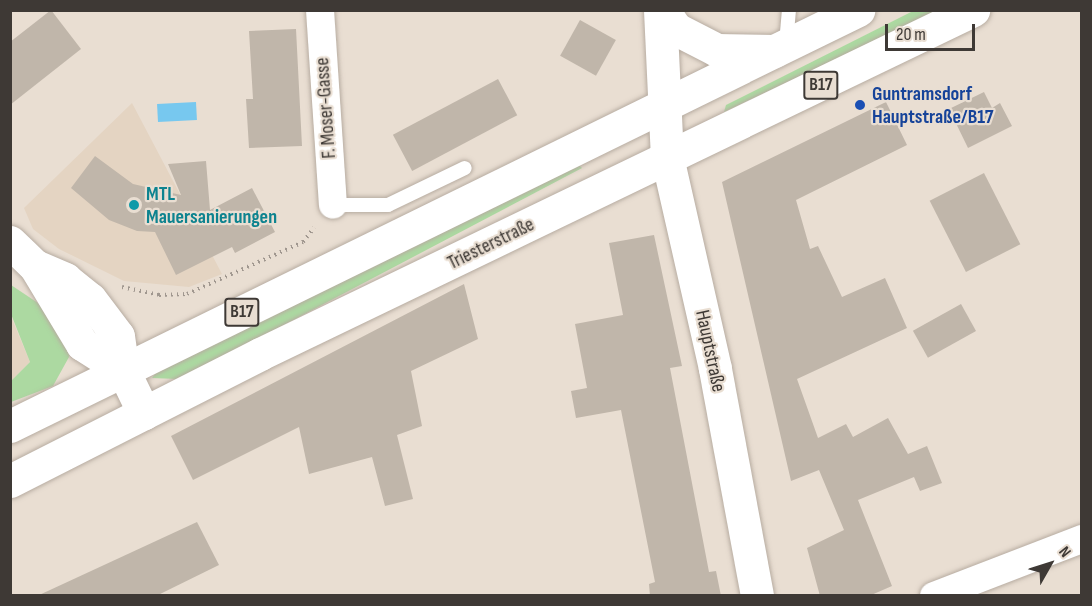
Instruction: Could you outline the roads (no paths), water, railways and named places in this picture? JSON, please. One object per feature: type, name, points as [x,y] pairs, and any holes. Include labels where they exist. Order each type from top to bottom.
[{"type":"main road","points":[[661,10],[676,29],[717,50],[780,48]]},
{"type":"main road","name":"Hauptstraße","points":[[661,10],[663,107],[667,157],[715,369],[757,596]]},
{"type":"main road","name":"B17","points":[[15,420],[123,370],[858,10]]},
{"type":"main road","name":"Triesterstraße","points":[[10,481],[667,157],[973,10]]},
{"type":"main road","points":[[10,242],[35,266],[65,279],[90,299],[118,336],[123,370],[144,413]]},
{"type":"street","name":"F. Moser-Gasse","points":[[320,10],[333,205]]},
{"type":"street","points":[[934,596],[1082,539]]},
{"type":"lane","points":[[780,48],[789,10]]},
{"type":"lane","points":[[333,205],[388,205],[465,168]]},
{"type":"water","points":[[196,102],[197,120],[158,122],[157,104]]},
{"type":"place","name":"Guntramsdorf Hauptstraße/B17","points":[[860,105]]},
{"type":"place","name":"MTL Mauersanierungen","points":[[134,205]]}]
